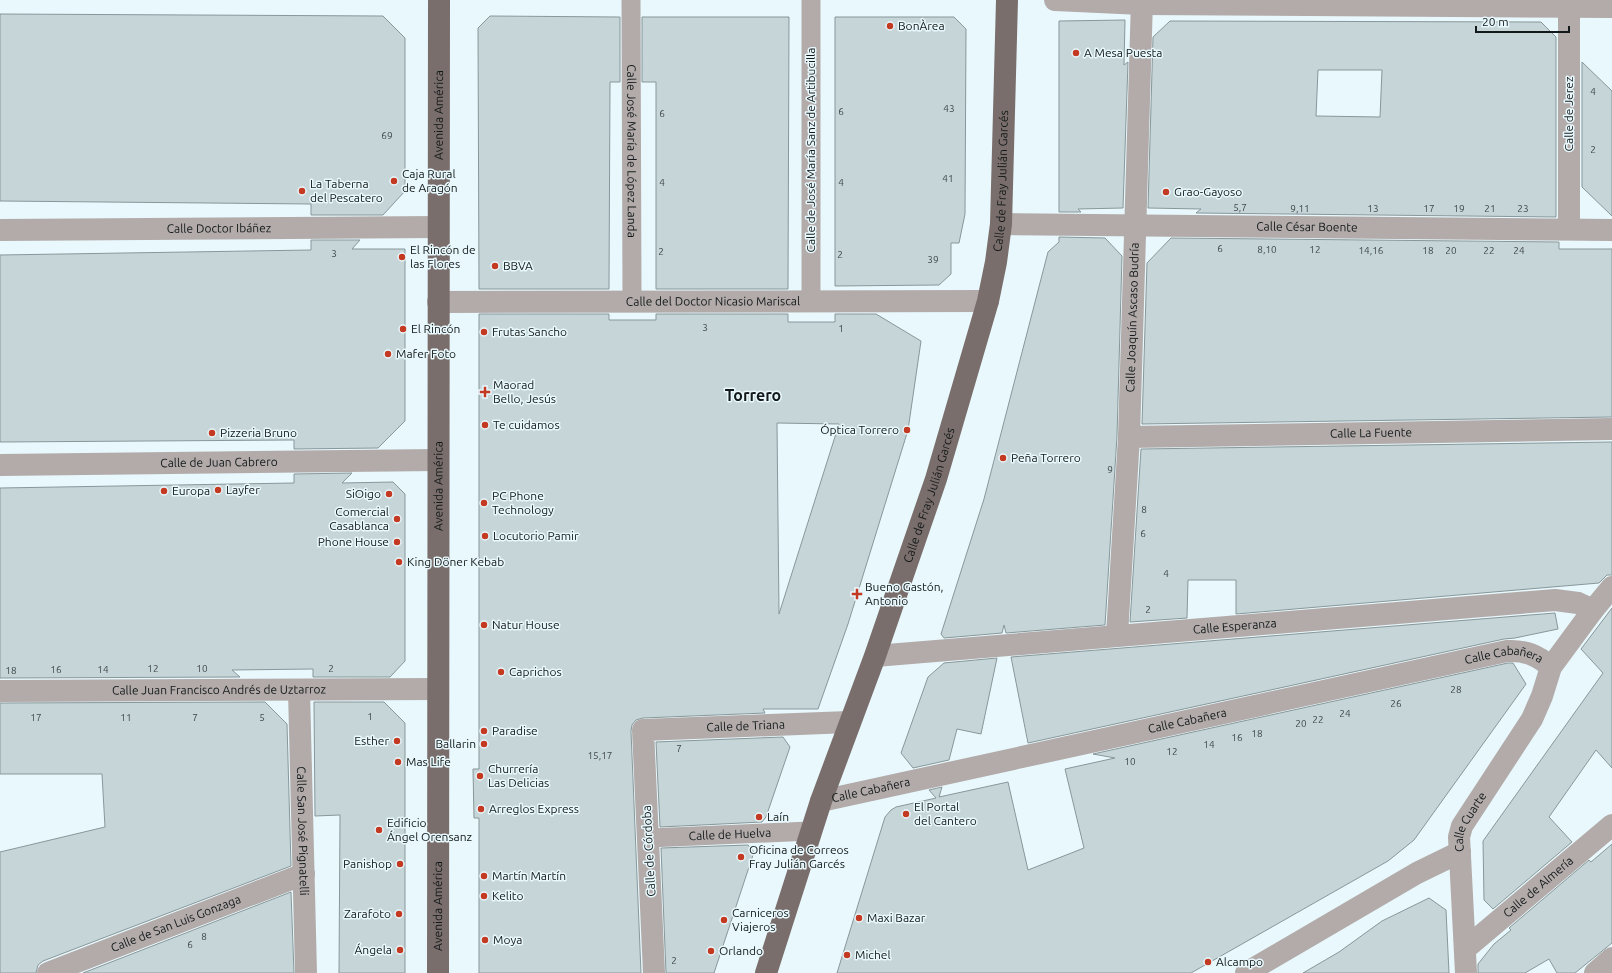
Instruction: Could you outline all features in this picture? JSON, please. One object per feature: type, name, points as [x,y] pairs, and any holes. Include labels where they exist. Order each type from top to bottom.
[{"type":"main road","name":"Avenida América","points":[[438,973],[439,0]]},
{"type":"main road","name":"Calle de Fray Julián Garcés","points":[[766,973],[821,801],[849,722],[875,656],[936,479],[988,301],[996,262],[1001,224],[1007,0]]},
{"type":"street","name":"Calle José María de López Landa","points":[[631,0],[632,301]]},
{"type":"street","name":"Calle de José María Sanz de Artibucilla","points":[[811,0],[811,301]]},
{"type":"street","points":[[1055,0],[1142,2],[1569,4],[1612,7]]},
{"type":"street","name":"Calle Joaquín Ascaso Budría","points":[[1117,636],[1129,437],[1142,2]]},
{"type":"street","name":"Calle de Jerez","points":[[1569,4],[1569,229]]},
{"type":"street","name":"Calle César Boente","points":[[1001,224],[1612,230]]},
{"type":"street","name":"Calle Doctor Ibáñez","points":[[0,230],[438,227]]},
{"type":"street","name":"Calle del Doctor Nicasio Mariscal","points":[[438,302],[988,301]]},
{"type":"street","name":"Calle La Fuente","points":[[1129,437],[1612,429]]},
{"type":"street","name":"Calle de Juan Cabrero","points":[[0,465],[438,460]]},
{"type":"street","name":"Calle Cuarte","points":[[1246,973],[1417,873],[1460,852],[1459,837],[1462,826],[1532,719],[1542,696],[1551,667],[1612,587]]},
{"type":"street","name":"Calle Esperanza","points":[[875,656],[1555,600],[1578,603],[1593,610]]},
{"type":"street","name":"Calle Cabañera","points":[[821,801],[1507,651],[1527,652],[1538,656],[1551,667]]},
{"type":"street","name":"Calle Juan Francisco Andrés de Uztarroz","points":[[0,692],[438,689]]},
{"type":"street","name":"Calle San José Pignatelli","points":[[299,690],[306,973]]},
{"type":"street","name":"Calle de Triana","points":[[643,730],[849,722]]},
{"type":"street","name":"Calle de Córdoba","points":[[643,730],[654,973]]},
{"type":"street","name":"Calle de Almería","points":[[1465,949],[1612,825]]},
{"type":"street","name":"Calle de Huelva","points":[[648,838],[811,831]]},
{"type":"street","points":[[1460,852],[1466,973]]},
{"type":"street","name":"Calle de San Luis Gonzaga","points":[[48,973],[304,874]]},
{"type":"street","points":[[1595,973],[1612,958]]},
{"type":"building","points":[[0,14],[383,16],[405,38],[405,191],[383,215],[311,215],[311,204],[0,201]]},
{"type":"building","points":[[490,16],[620,17],[620,82],[610,82],[609,289],[479,289],[478,28]]},
{"type":"building","points":[[642,17],[789,17],[788,289],[656,289],[656,82],[642,82]]},
{"type":"building","points":[[835,17],[954,17],[966,29],[965,214],[959,243],[951,243],[951,274],[939,285],[835,286]]},
{"type":"building","points":[[1125,20],[1124,65],[1128,62],[1123,208],[1078,209],[1081,212],[1059,212],[1059,21]]},
{"type":"building","points":[[1170,21],[1541,22],[1556,37],[1556,217],[1196,213],[1201,209],[1148,208],[1153,37]],"holes":[[[1318,70],[1382,70],[1380,117],[1316,116]]]},
{"type":"building","points":[[1582,62],[1612,91],[1612,216],[1582,187]]},
{"type":"building","points":[[1059,237],[1105,238],[1122,256],[1117,436],[1105,625],[1006,633],[1004,625],[1002,633],[944,638],[941,634],[984,499],[1048,252],[1059,242]]},
{"type":"building","points":[[1171,238],[1559,242],[1559,249],[1612,249],[1612,417],[1142,424],[1147,263]]},
{"type":"building","points":[[311,240],[360,240],[352,249],[405,249],[405,421],[378,448],[294,449],[294,440],[0,442],[0,255],[311,250]]},
{"type":"building","points":[[479,314],[609,314],[609,320],[656,320],[656,314],[788,314],[788,322],[835,322],[835,314],[876,314],[921,341],[908,430],[848,624],[818,709],[763,709],[765,713],[643,718],[636,720],[632,725],[631,731],[641,973],[479,973],[479,818],[474,818],[473,769],[479,769]],"holes":[[[777,423],[839,424],[779,614]]]},
{"type":"building","points":[[1612,442],[1612,575],[1607,575],[1599,583],[1236,614],[1236,580],[1188,580],[1187,618],[1130,622],[1141,449]]},
{"type":"building","points":[[352,473],[342,483],[393,482],[405,494],[405,661],[390,677],[313,677],[313,669],[232,670],[240,677],[0,678],[0,488],[294,483],[294,474]]},
{"type":"building","points":[[1612,608],[1612,768],[1596,750],[1549,817],[1572,842],[1493,909],[1484,900],[1483,841],[1603,673],[1581,649]]},
{"type":"building","points":[[1555,613],[1558,629],[1504,639],[1028,743],[1011,657]]},
{"type":"building","points":[[997,658],[981,734],[957,729],[949,760],[913,768],[901,753],[928,677],[944,663]]},
{"type":"building","points":[[1513,663],[1526,684],[1414,840],[1388,861],[1191,973],[837,973],[885,817],[896,807],[936,798],[929,790],[942,787],[939,797],[1008,782],[1028,870],[1084,848],[1065,769],[1115,758],[1093,754]]},
{"type":"building","points":[[265,702],[287,724],[291,866],[43,961],[38,965],[36,973],[0,973],[0,852],[105,827],[102,774],[0,774],[0,703]]},
{"type":"building","points":[[314,702],[384,702],[405,723],[405,973],[339,973],[340,815],[315,816]]},
{"type":"building","points":[[783,737],[790,747],[766,817],[762,822],[660,827],[656,742]]},
{"type":"building","points":[[1612,844],[1612,943],[1575,973],[1557,973],[1549,959],[1525,973],[1478,973],[1478,964],[1494,944],[1511,930],[1509,928],[1589,860],[1591,862]]},
{"type":"building","points":[[748,845],[754,852],[714,973],[666,973],[661,848]]},
{"type":"building","points":[[291,892],[294,973],[83,973]]},
{"type":"building","points":[[1429,898],[1446,910],[1449,973],[1303,973],[1339,952],[1382,921]]},
{"type":"place","name":"BonÀrea","points":[[890,26]]},
{"type":"place","name":"A Mesa Puesta","points":[[1076,53]]},
{"type":"place","name":"Caja Rural de Aragón","points":[[394,181]]},
{"type":"place","name":"La Taberna del Pescatero","points":[[302,191]]},
{"type":"place","name":"Grao-Gayoso","points":[[1166,192]]},
{"type":"place","name":"El Rincón de las Flores","points":[[402,257]]},
{"type":"place","name":"BBVA","points":[[495,266]]},
{"type":"place","name":"El Rincón","points":[[403,329]]},
{"type":"place","name":"Frutas Sancho","points":[[484,332]]},
{"type":"place","name":"Mafer Foto","points":[[388,354]]},
{"type":"place","name":"Maorad Bello, Jesús","points":[[485,392]]},
{"type":"place","name":"Te cuidamos","points":[[485,425]]},
{"type":"place","name":"Óptica Torrero","points":[[907,430]]},
{"type":"place","name":"Pizzeria Bruno","points":[[212,433]]},
{"type":"place","name":"Peña Torrero","points":[[1003,458]]},
{"type":"place","name":"Layfer","points":[[218,490]]},
{"type":"place","name":"Europa","points":[[164,491]]},
{"type":"place","name":"SiOigo","points":[[389,494]]},
{"type":"place","name":"PC Phone Technology","points":[[484,503]]},
{"type":"place","name":"Comercial Casablanca","points":[[397,519]]},
{"type":"place","name":"Locutorio Pamir","points":[[485,536]]},
{"type":"place","name":"Phone House","points":[[397,542]]},
{"type":"place","name":"King Döner Kebab","points":[[399,562]]},
{"type":"place","name":"Bueno Gastón, Antonio","points":[[857,594]]},
{"type":"place","name":"Natur House","points":[[484,625]]},
{"type":"place","name":"Caprichos","points":[[501,672]]},
{"type":"place","name":"Paradise","points":[[484,731]]},
{"type":"place","name":"Esther","points":[[397,741]]},
{"type":"place","name":"Ballarin","points":[[484,744]]},
{"type":"place","name":"Mas Life","points":[[398,762]]},
{"type":"place","name":"Churrería Las Delicias","points":[[480,776]]},
{"type":"place","name":"Arreglos Express","points":[[481,809]]},
{"type":"place","name":"El Portal del Cantero","points":[[906,814]]},
{"type":"place","name":"Laín","points":[[759,817]]},
{"type":"place","name":"Edificio Ángel Orensanz","points":[[379,830]]},
{"type":"place","name":"Oficina de Correos Fray Julián Garcés","points":[[741,857]]},
{"type":"place","name":"Panishop","points":[[400,864]]},
{"type":"place","name":"Martín Martín","points":[[484,876]]},
{"type":"place","name":"Kelito","points":[[484,896]]},
{"type":"place","name":"Zarafoto","points":[[399,914]]},
{"type":"place","name":"Maxi Bazar","points":[[859,918]]},
{"type":"place","name":"Carniceros Viajeros","points":[[724,920]]},
{"type":"place","name":"Moya","points":[[485,940]]},
{"type":"place","name":"Ángela","points":[[400,950]]},
{"type":"place","name":"Orlando","points":[[711,951]]},
{"type":"place","name":"Michel","points":[[847,955]]},
{"type":"place","name":"Alcampo","points":[[1208,962]]},
{"type":"district","name":"Torrero","points":[[753,395]]}]
